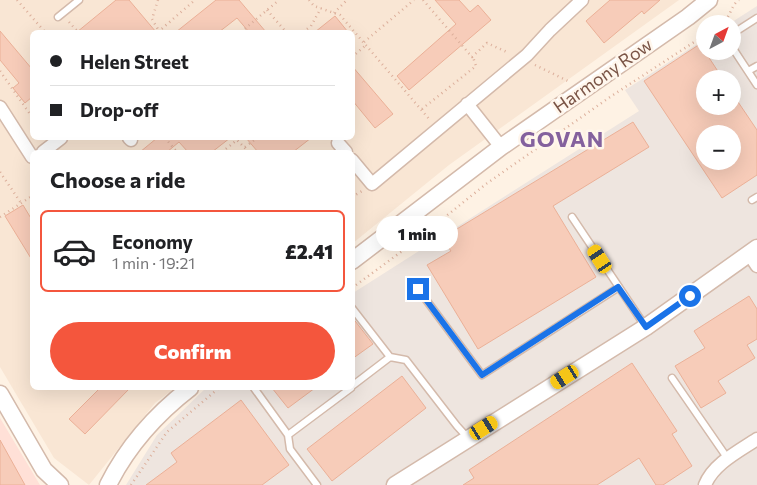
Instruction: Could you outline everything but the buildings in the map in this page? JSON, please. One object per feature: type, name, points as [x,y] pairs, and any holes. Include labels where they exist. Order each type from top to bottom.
[{"type":"street","points":[[355,164],[372,184],[525,57],[582,0]]},
{"type":"street","name":"Harmony Row","points":[[355,259],[501,147],[688,17],[709,0]]},
{"type":"street","points":[[468,104],[501,147]]},
{"type":"street","points":[[0,107],[30,154]]},
{"type":"street","points":[[46,150],[58,140]]},
{"type":"street","points":[[395,485],[646,327],[754,256]]},
{"type":"street","points":[[108,485],[126,453],[143,430],[160,412],[188,390]]},
{"type":"street","points":[[0,394],[44,470],[60,485]]},
{"type":"street","points":[[705,485],[712,472],[757,439]]},
{"type":"lane","points":[[60,16],[79,0]]},
{"type":"lane","points":[[741,28],[757,18]]},
{"type":"lane","points":[[741,60],[757,84]]},
{"type":"lane","points":[[748,71],[757,66]]},
{"type":"lane","points":[[572,217],[646,327]]},
{"type":"lane","points":[[418,289],[482,375],[618,287]]},
{"type":"lane","points":[[355,312],[390,358]]},
{"type":"lane","points":[[355,385],[390,358],[406,360],[468,438]]},
{"type":"lane","points":[[672,378],[728,459]]},
{"type":"lane","points":[[255,390],[288,435],[290,449],[317,485]]},
{"type":"lane","points":[[288,435],[348,390]]},
{"type":"path","points":[[17,0],[43,30]]},
{"type":"path","points":[[158,0],[152,19],[158,30]]},
{"type":"path","points":[[161,30],[195,0]]},
{"type":"path","points":[[243,30],[279,0]]},
{"type":"path","points":[[309,0],[314,6],[340,15],[353,30]]},
{"type":"path","points":[[334,13],[347,0]]},
{"type":"path","points":[[355,53],[414,0]]},
{"type":"path","points":[[422,110],[476,66],[472,57],[423,0]]},
{"type":"path","points":[[729,15],[734,4],[739,0]]},
{"type":"path","points":[[306,30],[311,26],[322,8]]},
{"type":"path","points":[[267,10],[284,30]]},
{"type":"path","points":[[60,16],[75,30]]},
{"type":"path","points":[[355,32],[438,129]]},
{"type":"path","points":[[355,286],[409,246],[486,184],[613,95],[696,41]]},
{"type":"path","points":[[472,57],[488,44],[525,57],[586,89]]},
{"type":"path","points":[[0,71],[30,115]]},
{"type":"path","points":[[167,140],[175,150]]},
{"type":"path","points":[[224,150],[237,140],[247,150]]},
{"type":"path","points":[[245,147],[254,140]]},
{"type":"path","points":[[0,172],[21,204]]},
{"type":"path","points":[[0,217],[30,197]]},
{"type":"path","points":[[131,485],[166,432],[217,390]]},
{"type":"shaded area","points":[[0,0],[679,0],[449,165],[355,241],[355,150],[30,150],[30,390],[172,390],[155,403],[89,485],[54,458],[0,367]]},
{"type":"shaded area","points":[[757,6],[757,485],[126,485],[157,435],[204,390],[355,390],[355,292],[639,111],[625,90],[696,45],[696,60],[741,60],[741,16]]},
{"type":"shaded area","points":[[0,418],[40,485],[0,485]]},
{"type":"district","name":"GOVAN","points":[[562,139]]},
{"type":"route","points":[[418,289],[482,375],[618,287],[646,327],[690,296]]}]
